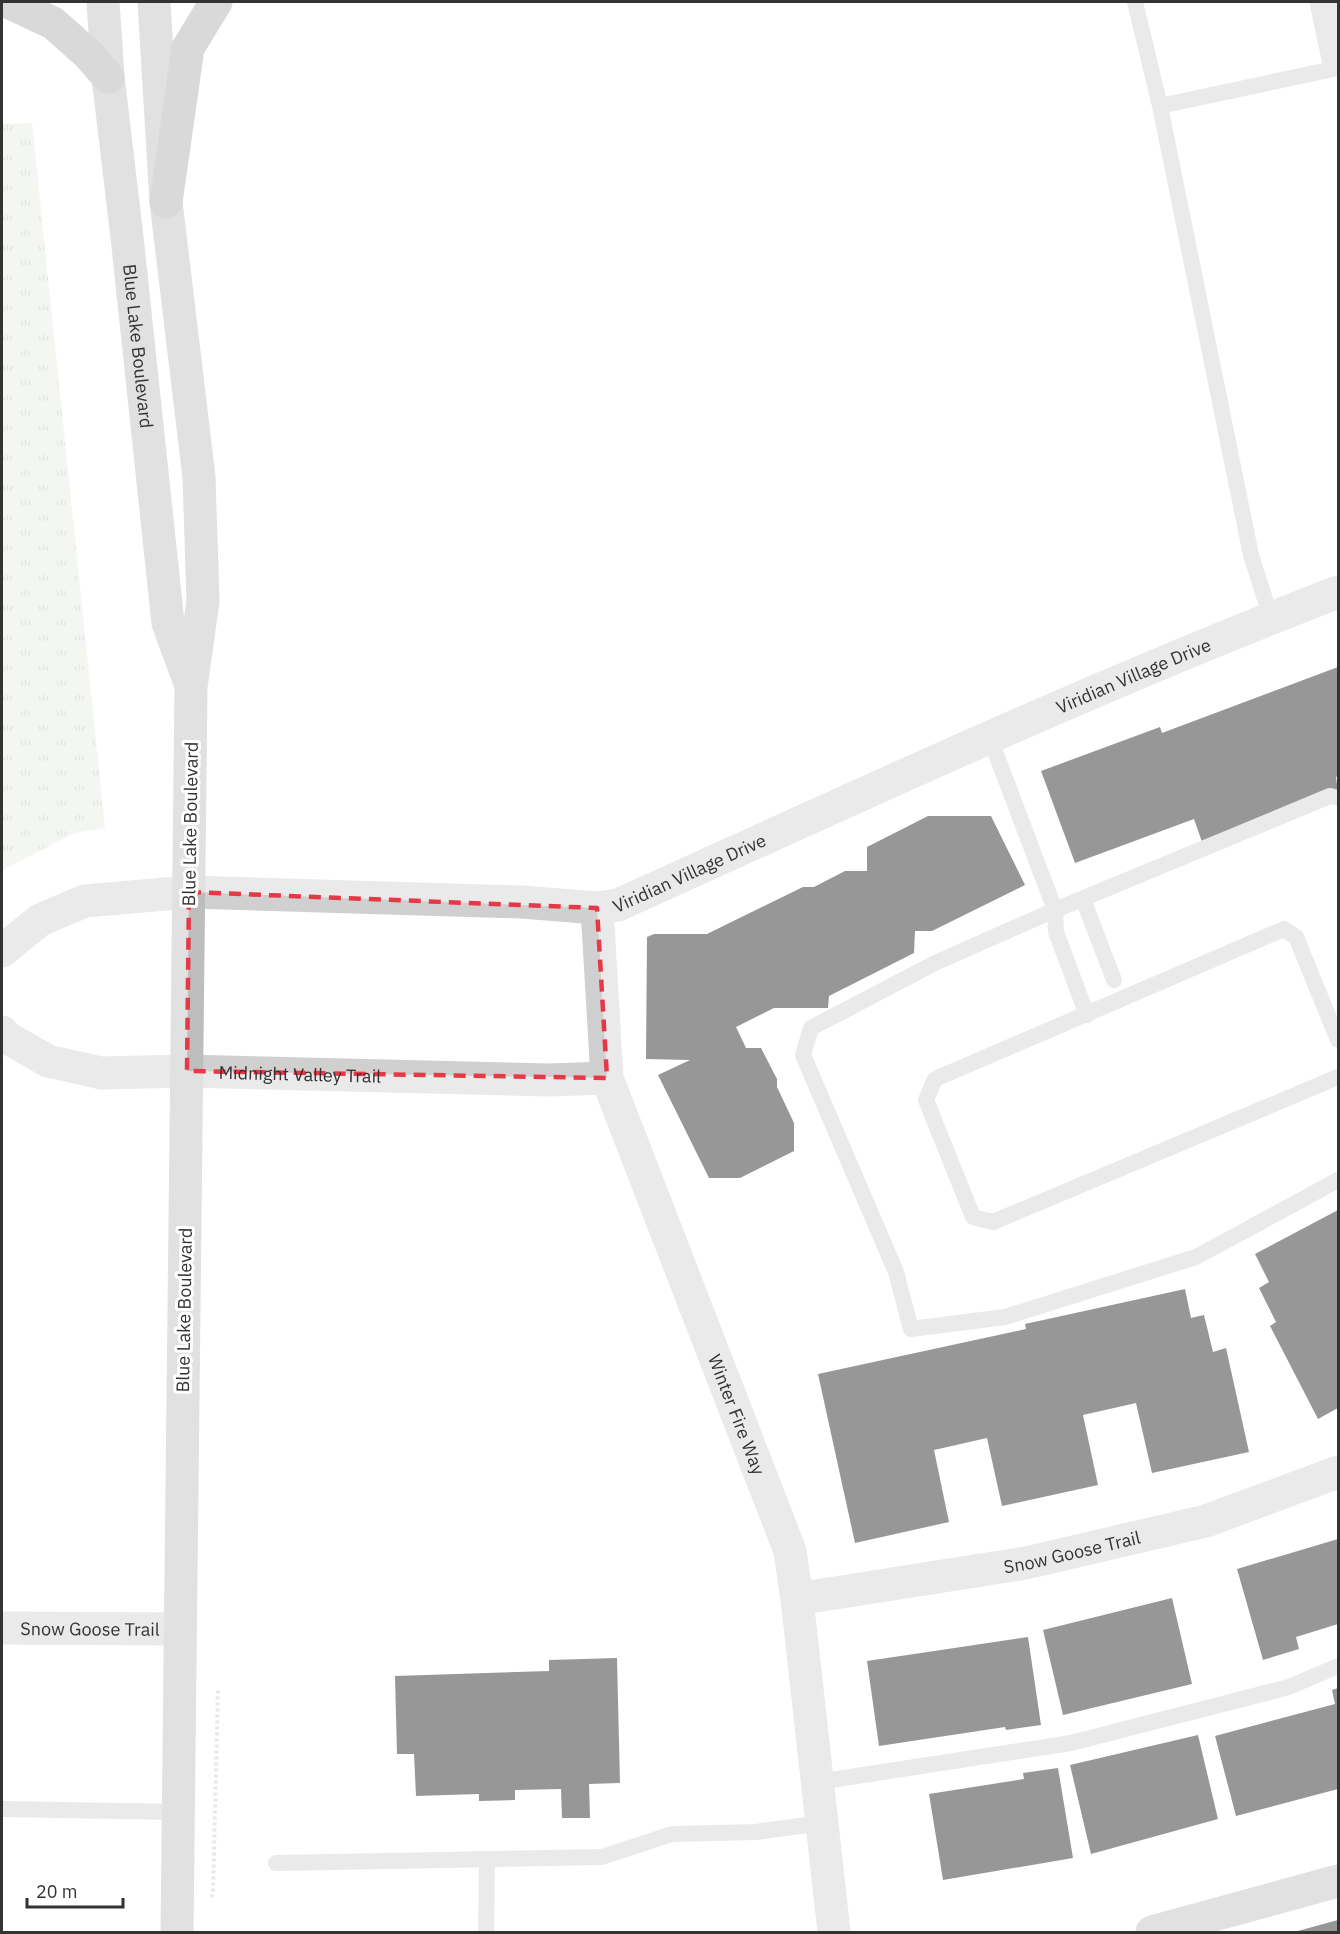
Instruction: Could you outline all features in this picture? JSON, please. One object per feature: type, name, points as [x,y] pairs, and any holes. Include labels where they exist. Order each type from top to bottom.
[{"type":"main road","points":[[8,2],[53,23],[88,54],[108,77]]},
{"type":"main road","points":[[166,202],[188,48],[216,2]]},
{"type":"street","name":"Blue Lake Boulevard","points":[[103,2],[108,77],[128,237],[168,623],[191,687]]},
{"type":"street","name":"Blue Lake Boulevard","points":[[154,2],[166,202],[199,477],[203,601],[191,687],[177,1932]]},
{"type":"street","points":[[1326,2],[1338,58]]},
{"type":"street","name":"Viridian Village Drive","points":[[2,951],[40,920],[85,901],[189,892],[522,902],[597,908],[618,904],[990,738],[1338,591]]},
{"type":"street","name":"Winter Fire Way","points":[[597,908],[607,1078],[790,1551],[834,1932]]},
{"type":"street","name":"Midnight Valley Trail","points":[[2,1032],[6,1037],[48,1061],[101,1073],[187,1071],[537,1080],[607,1078]]},
{"type":"street","name":"Snow Goose Trail","points":[[797,1599],[1026,1563],[1206,1521],[1338,1472]]},
{"type":"street","name":"Snow Goose Trail","points":[[2,1628],[180,1629]]},
{"type":"street","points":[[1152,1932],[1338,1881]]},
{"type":"lane","points":[[1135,2],[1160,106],[1251,555],[1271,618]]},
{"type":"lane","points":[[1160,106],[1338,68]]},
{"type":"lane","points":[[990,738],[1055,910],[1056,932],[1087,1015]]},
{"type":"lane","points":[[1338,798],[1330,796],[1055,910],[935,963],[811,1028],[803,1055],[896,1272],[911,1329],[1005,1317],[1196,1257],[1338,1180]]},
{"type":"lane","points":[[1083,899],[1114,980]]},
{"type":"lane","points":[[1338,1040],[1296,937],[1284,929],[935,1079],[926,1100],[973,1217],[993,1222],[1338,1077]]},
{"type":"lane","points":[[818,1782],[1071,1743],[1289,1687],[1338,1666]]},
{"type":"lane","points":[[2,1809],[178,1812]]},
{"type":"lane","points":[[276,1863],[603,1857],[672,1834],[756,1832],[821,1823]]},
{"type":"lane","points":[[486,1932],[487,1859]]},
{"type":"path","points":[[210,1900],[213,1893],[218,1689]]},
{"type":"highlighted area","points":[[189,892],[597,908],[607,1078],[187,1071]]},
{"type":"green space","points":[[32,123],[105,828],[75,833],[2,870],[2,124]]},
{"type":"building","points":[[1338,667],[1338,776],[1336,777],[1338,792],[1202,842],[1194,819],[1075,863],[1041,771],[1160,727],[1162,733]]},
{"type":"building","points":[[928,816],[991,816],[1025,885],[932,931],[915,931],[914,953],[829,996],[828,1008],[774,1008],[736,1027],[746,1048],[761,1048],[777,1079],[777,1087],[794,1123],[794,1151],[740,1178],[709,1178],[658,1075],[690,1060],[646,1059],[647,937],[654,934],[707,934],[803,887],[814,887],[845,871],[867,871],[867,847]]},
{"type":"building","points":[[1338,1210],[1338,1408],[1318,1419],[1270,1326],[1276,1322],[1259,1288],[1269,1282],[1255,1254]]},
{"type":"building","points":[[1185,1289],[1191,1318],[1204,1315],[1213,1352],[1226,1348],[1249,1452],[1152,1473],[1136,1403],[1083,1415],[1098,1485],[1002,1506],[987,1438],[934,1450],[949,1522],[855,1543],[818,1374],[1026,1329],[1025,1324]]},
{"type":"building","points":[[1338,1539],[1338,1624],[1296,1637],[1299,1649],[1263,1660],[1237,1569]]},
{"type":"building","points":[[1172,1598],[1192,1684],[1063,1715],[1043,1630]]},
{"type":"building","points":[[1028,1637],[1041,1725],[1006,1730],[1005,1727],[879,1746],[867,1661]]},
{"type":"building","points":[[617,1658],[620,1783],[589,1784],[590,1818],[562,1818],[561,1789],[515,1790],[515,1800],[479,1801],[479,1794],[416,1796],[414,1754],[397,1754],[395,1676],[549,1671],[549,1660]]},
{"type":"building","points":[[1338,1688],[1338,1789],[1236,1816],[1215,1736],[1335,1704],[1332,1690]]},
{"type":"building","points":[[1198,1735],[1218,1819],[1091,1854],[1070,1765]]},
{"type":"building","points":[[1058,1768],[1073,1858],[943,1880],[929,1794],[1024,1779],[1023,1773]]},
{"type":"building","points":[[1338,1920],[1338,1932],[1294,1932]]}]
